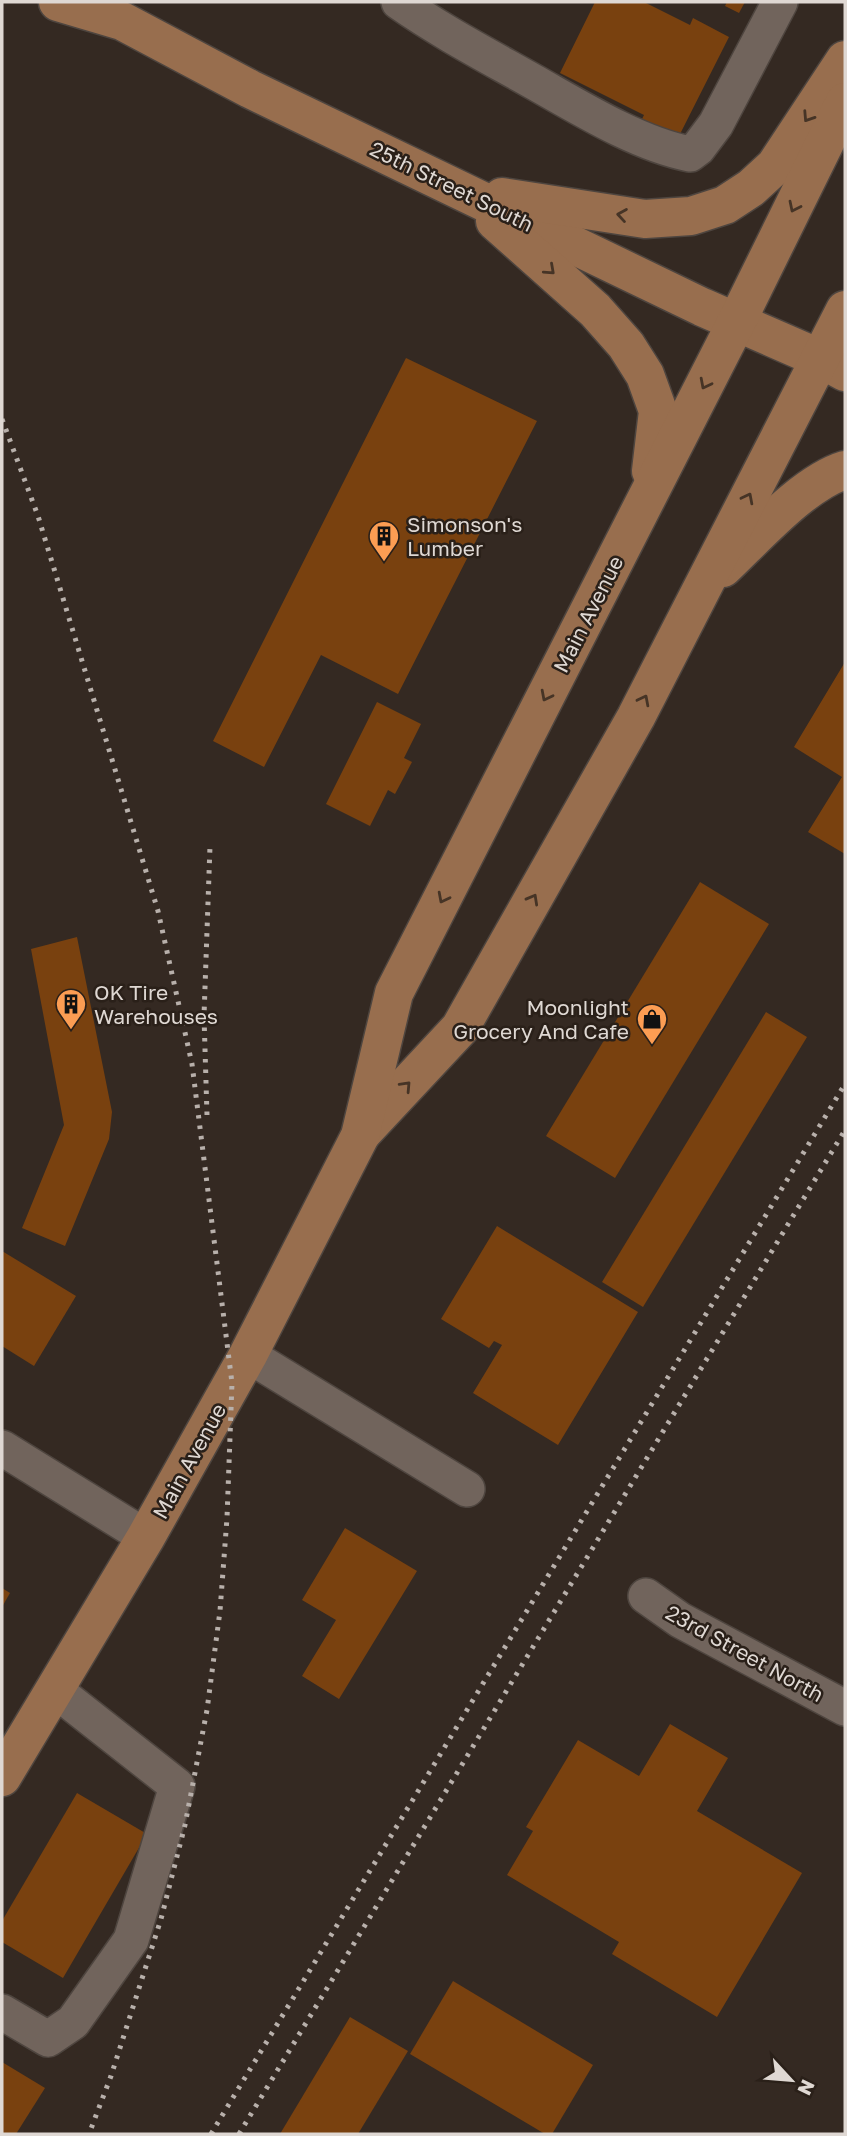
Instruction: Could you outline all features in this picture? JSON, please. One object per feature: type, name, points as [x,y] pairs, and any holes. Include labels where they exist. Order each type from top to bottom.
[{"type":"main road","name":"25th Street South","points":[[58,2],[122,21],[250,89],[736,323],[833,365]]},
{"type":"main road","points":[[463,191],[645,219],[691,216],[725,205],[751,188],[775,166],[845,60]]},
{"type":"main road","name":"Main Avenue","points":[[2,1777],[146,1537],[248,1354],[360,1136],[394,993],[648,497],[845,102]]},
{"type":"main road","points":[[463,191],[595,310],[626,345],[645,375],[658,411],[648,497]]},
{"type":"main road","name":"Main Avenue","points":[[360,1136],[460,1028],[636,717],[699,592],[833,365],[845,310]]},
{"type":"main road","points":[[699,592],[776,517],[814,486],[845,470]]},
{"type":"street","points":[[399,2],[433,25],[595,117],[672,150],[690,154],[698,148],[716,124],[780,2]]},
{"type":"street","points":[[248,1354],[467,1489]]},
{"type":"street","points":[[2,1448],[146,1537]]},
{"type":"street","name":"23rd Street North","points":[[646,1597],[680,1620],[845,1708]]},
{"type":"street","points":[[2,2012],[48,2039],[73,2022],[131,1940],[177,1786],[54,1690]]},
{"type":"building","points":[[595,2],[644,2],[690,25],[693,18],[729,37],[677,140],[641,121],[644,115],[560,73]]},
{"type":"building","points":[[727,2],[745,2],[739,13],[725,6]]},
{"type":"building","name":"Simonson's Lumber","points":[[406,358],[537,421],[398,694],[321,655],[264,767],[213,741]]},
{"type":"building","points":[[845,662],[845,854],[808,832],[842,777],[794,747]]},
{"type":"building","points":[[377,702],[421,724],[404,758],[412,762],[395,794],[388,790],[370,826],[326,804]]},
{"type":"building","points":[[700,882],[769,924],[615,1178],[546,1136]]},
{"type":"building","name":"OK Tire Warehouses","points":[[77,937],[112,1112],[109,1139],[65,1246],[22,1228],[64,1125],[31,949]]},
{"type":"building","points":[[766,1012],[807,1037],[643,1307],[602,1282]]},
{"type":"building","points":[[497,1226],[638,1312],[558,1445],[473,1393],[502,1345],[494,1341],[489,1348],[441,1319]]},
{"type":"building","points":[[2,1251],[76,1296],[34,1366],[2,1346]]},
{"type":"building","points":[[345,1528],[417,1571],[339,1699],[302,1676],[336,1620],[302,1600]]},
{"type":"building","points":[[2,1588],[10,1593],[2,1607]]},
{"type":"building","points":[[670,1724],[728,1758],[697,1811],[802,1873],[717,2017],[612,1954],[619,1942],[507,1875],[533,1831],[526,1827],[578,1740],[639,1776]]},
{"type":"building","points":[[77,1793],[147,1834],[63,1978],[2,1942],[2,1921]]},
{"type":"building","points":[[453,1981],[593,2065],[552,2134],[545,2134],[410,2054]]},
{"type":"building","points":[[350,2017],[408,2051],[358,2134],[280,2134]]},
{"type":"building","points":[[2,2062],[45,2088],[16,2134],[2,2134]]},
{"type":"railway","points":[[2,419],[38,516],[158,911],[192,1064],[232,1383],[227,1518],[220,1611],[207,1710],[185,1825],[161,1919],[111,2076],[89,2134]]},
{"type":"railway","points":[[207,1115],[204,1016],[210,846]]},
{"type":"railway","points":[[211,2134],[845,1084]]},
{"type":"railway","points":[[239,2134],[845,1130]]},
{"type":"place","name":"Simonson's Lumber","points":[[384,563]]},
{"type":"place","name":"OK Tire Warehouses","points":[[71,1031]]},
{"type":"place","name":"Moonlight Grocery And Cafe","points":[[652,1046]]}]
